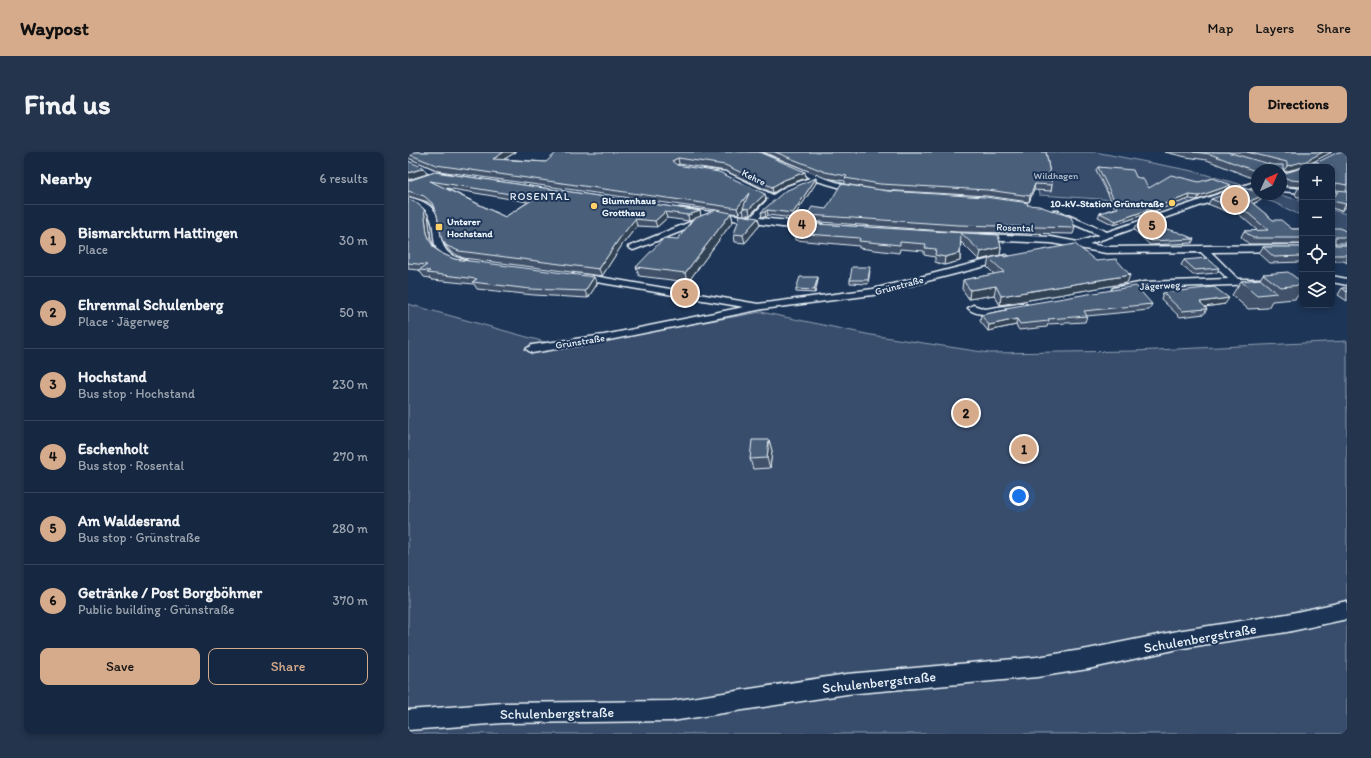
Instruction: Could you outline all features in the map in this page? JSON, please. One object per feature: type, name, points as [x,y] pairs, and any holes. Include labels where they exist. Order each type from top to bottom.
[{"type":"street","points":[[753,152],[817,178],[843,187],[868,192]]},
{"type":"street","points":[[408,160],[433,176],[460,178]]},
{"type":"street","name":"Kehre","points":[[696,170],[723,174],[773,198]]},
{"type":"street","points":[[1287,175],[1299,170]]},
{"type":"street","points":[[754,220],[773,198],[788,189],[817,178]]},
{"type":"street","points":[[1052,250],[1077,246],[1251,185]]},
{"type":"street","points":[[1287,190],[1299,191]]},
{"type":"street","points":[[408,199],[423,203],[433,212],[436,220],[436,238],[442,252],[456,261],[472,264]]},
{"type":"street","points":[[676,209],[754,220],[830,227]]},
{"type":"street","points":[[1044,209],[1106,235]]},
{"type":"street","points":[[634,247],[716,214]]},
{"type":"street","name":"Rosental","points":[[968,237],[1042,239],[1077,246]]},
{"type":"street","points":[[1077,246],[1106,250],[1299,248]]},
{"type":"street","points":[[1204,250],[1236,282]]},
{"type":"street","name":"Grünstraße","points":[[532,349],[604,338],[763,306],[873,292],[966,267],[1014,256]]},
{"type":"street","points":[[567,276],[608,280],[763,306]]},
{"type":"street","points":[[1335,280],[1347,282]]},
{"type":"street","name":"Jägerweg","points":[[1103,292],[1144,285],[1268,281]]},
{"type":"street","points":[[973,308],[984,312],[1036,304]]},
{"type":"street","name":"Schulenbergstraße","points":[[408,720],[503,713],[672,711],[847,684],[1037,667],[1066,663],[1182,639],[1287,623],[1347,610]]},
{"type":"green space","name":"Wildhagen","points":[[840,152],[1095,152],[1193,171],[1242,185],[1230,189],[1209,184],[1166,192],[1192,203],[1179,207],[1131,201],[1039,195],[1036,181]]},
{"type":"green space","points":[[1251,186],[1251,195],[1238,190]]},
{"type":"green space","points":[[1287,197],[1299,200],[1299,215],[1266,200],[1287,200]]},
{"type":"green space","points":[[1335,211],[1347,214],[1347,236],[1335,230]]},
{"type":"green space","points":[[408,304],[563,347],[761,312],[871,335],[989,353],[1134,351],[1347,341],[1347,734],[408,734]]},
{"type":"building","points":[[408,152],[504,152],[493,159],[546,162],[557,152],[759,152],[805,172],[784,180],[772,187],[725,165],[678,158],[672,161],[677,165],[719,172],[765,194],[749,209],[743,208],[749,193],[737,208],[436,165],[408,154]]},
{"type":"building","points":[[775,152],[1046,152],[1052,185],[1035,184],[1030,196],[988,190],[880,184],[845,178],[847,176],[825,172]]},
{"type":"building","points":[[1193,152],[1227,152],[1269,164],[1251,164],[1251,169],[1210,154]]},
{"type":"building","points":[[1247,152],[1323,152],[1306,161],[1287,166],[1287,162]]},
{"type":"building","points":[[1338,152],[1347,152],[1347,185],[1336,183],[1335,190],[1335,164],[1307,164],[1307,162],[1318,162]]},
{"type":"building","points":[[408,161],[424,168],[408,173]]},
{"type":"building","points":[[1098,167],[1133,170],[1136,177],[1143,179],[1149,188],[1171,175],[1199,182],[1213,178],[1231,185],[1199,196],[1190,195],[1116,221],[1100,213],[1118,208]]},
{"type":"building","points":[[1299,169],[1299,181],[1287,178],[1287,172]]},
{"type":"building","points":[[435,172],[700,211],[688,215],[665,212],[655,221],[635,219],[619,239],[599,269],[459,251],[447,246],[442,240],[437,215],[432,203],[424,196],[408,191],[408,181]],"holes":[[[430,181],[535,198],[505,217]]]},
{"type":"building","points":[[816,178],[793,213],[767,210],[765,212],[761,212],[785,191]]},
{"type":"building","points":[[841,184],[888,191],[985,197],[1028,203],[1027,205],[1039,206],[1071,217],[1075,228],[958,225],[807,215],[812,207],[826,209]]},
{"type":"building","points":[[1244,188],[1251,190],[1251,200],[1252,200],[1250,201],[1273,220],[1281,220],[1292,229],[1299,229],[1299,238],[1253,238],[1244,231],[1268,230],[1237,204],[1231,207],[1211,199]]},
{"type":"building","points":[[1335,190],[1347,191],[1346,204],[1335,202],[1335,195],[1339,192],[1335,192]]},
{"type":"building","points":[[408,199],[414,201],[424,209],[427,233],[434,248],[454,259],[594,277],[585,291],[530,289],[472,282],[477,279],[427,273],[430,271],[419,270],[427,265],[408,263]]},
{"type":"building","points":[[716,210],[731,213],[685,273],[636,267],[664,238],[678,239],[693,219]]},
{"type":"building","points":[[740,215],[758,218],[743,235],[734,234]]},
{"type":"building","points":[[801,223],[998,235],[1001,247],[981,252],[961,233],[960,253],[945,257],[935,255],[936,249],[925,248],[926,244],[900,242],[900,245],[859,241],[860,238],[794,233]]},
{"type":"building","points":[[1143,223],[1178,232],[1194,239],[1151,241],[1135,226]]},
{"type":"building","points":[[1335,228],[1340,228],[1347,232],[1347,237],[1335,237]]},
{"type":"building","points":[[1075,244],[1096,261],[1116,259],[1130,275],[1001,296],[996,286],[970,290],[963,280],[1004,272],[989,258],[1004,255],[1004,257]]},
{"type":"building","points":[[1335,245],[1347,245],[1347,255],[1335,255]]},
{"type":"building","points":[[1263,247],[1299,247],[1299,256],[1274,257]]},
{"type":"building","points":[[1207,258],[1219,268],[1195,270],[1184,260]]},
{"type":"building","points":[[852,267],[870,267],[868,280],[850,280]]},
{"type":"building","points":[[1288,272],[1299,280],[1299,285],[1280,287],[1263,274]]},
{"type":"building","points":[[800,277],[818,277],[814,290],[796,289]]},
{"type":"building","points":[[1260,279],[1277,293],[1257,295],[1241,281]]},
{"type":"building","points":[[1136,286],[1152,304],[1084,311],[1087,316],[1048,319],[1049,321],[1020,324],[1017,319],[989,325],[981,315],[1007,310],[1005,308]]},
{"type":"building","points":[[1214,287],[1229,298],[1200,302],[1207,309],[1182,311],[1163,293]]},
{"type":"building","points":[[752,440],[769,440],[767,458],[750,459]]},
{"type":"place","name":"Getränke / Post Borgböhmer","points":[[1235,200]]},
{"type":"place","name":"10-kV-Station Grünstraße","points":[[1172,203]]},
{"type":"place","name":"Blumenhaus Grotthaus","points":[[594,206]]},
{"type":"place","name":"Eschenholt","points":[[802,224]]},
{"type":"place","name":"Am Waldesrand","points":[[1152,225]]},
{"type":"place","name":"Unterer Hochstand","points":[[439,227]]},
{"type":"place","name":"Hochstand","points":[[685,293]]},
{"type":"place","name":"Ehrenmal Schulenberg","points":[[966,413]]},
{"type":"place","name":"Bismarckturm Hattingen","points":[[1024,449]]},
{"type":"district","name":"ROSENTAL","points":[[540,196]]}]
